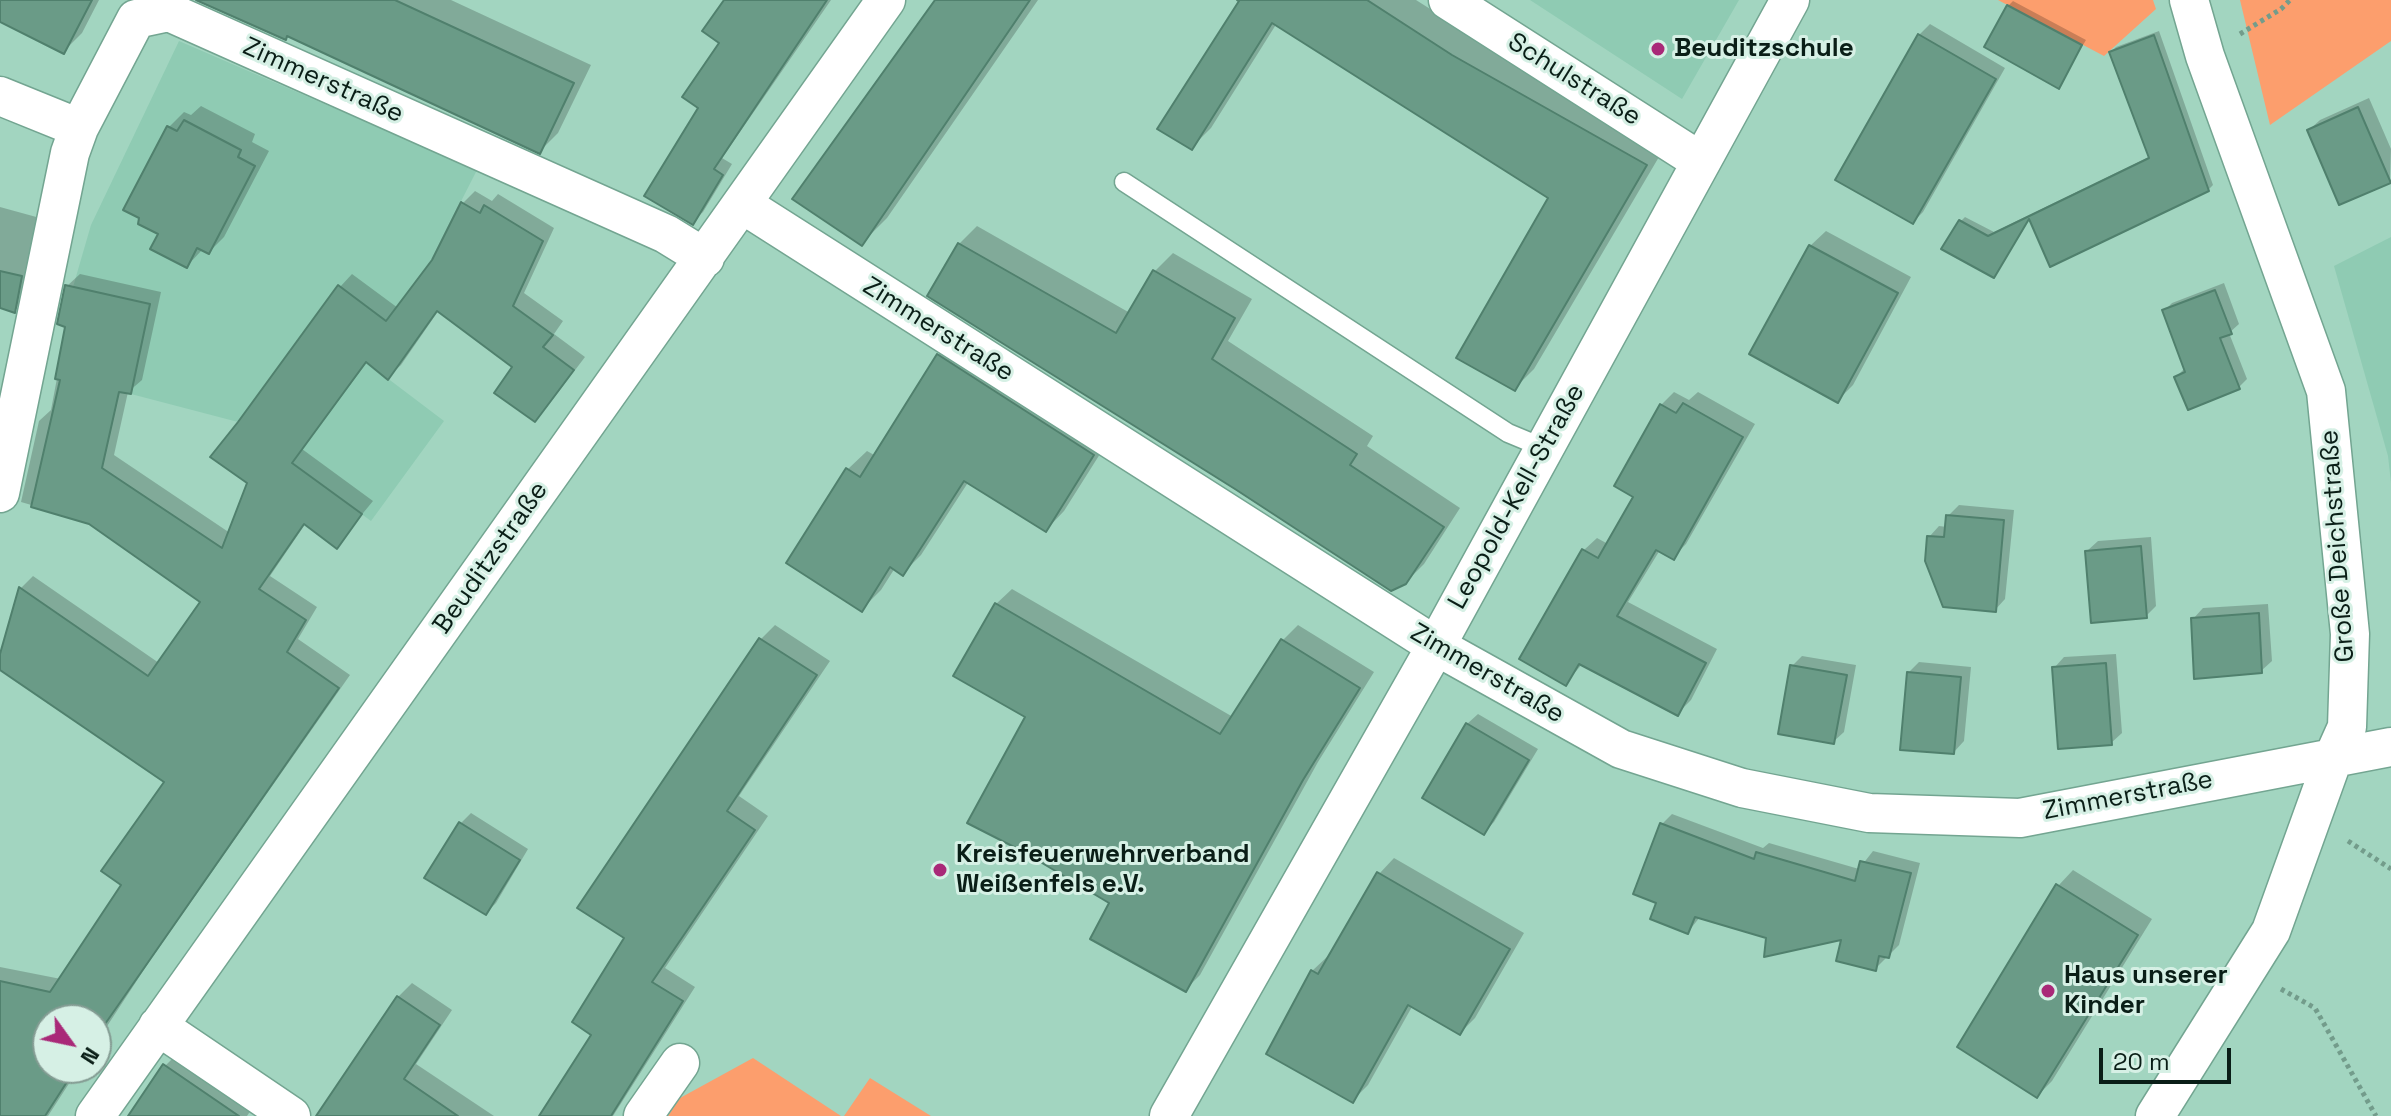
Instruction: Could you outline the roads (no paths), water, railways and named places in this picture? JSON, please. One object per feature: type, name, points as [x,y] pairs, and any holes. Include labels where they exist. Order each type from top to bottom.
[{"type":"street","name":"Beuditzstraße","points":[[95,1116],[886,0]]},
{"type":"street","name":"Schulstraße","points":[[1448,0],[1700,161]]},
{"type":"street","name":"Leopold-Kell-Straße","points":[[1169,1116],[1436,646],[1790,0]]},
{"type":"street","name":"Große Deichstraße","points":[[2155,1116],[2271,931],[2347,727],[2350,634],[2326,391],[2205,56],[2189,0]]},
{"type":"street","name":"Zimmerstraße","points":[[79,128],[136,19],[169,12],[666,234],[705,258]]},
{"type":"street","points":[[0,96],[79,128],[70,153],[0,493]]},
{"type":"street","name":"Zimmerstraße","points":[[742,204],[1436,646],[1621,749],[1742,788],[1869,813],[2020,818],[2391,747]]},
{"type":"street","points":[[158,1026],[291,1116]]},
{"type":"street","points":[[643,1116],[680,1063]]},
{"type":"lane","points":[[1124,182],[1508,433],[1544,448]]},
{"type":"place","name":"Beuditzschule","points":[[1658,49]]},
{"type":"place","name":"Kreisfeuerwehrverband Weißenfels e.V.","points":[[940,870]]},
{"type":"place","name":"Haus unserer Kinder","points":[[2048,991]]}]
